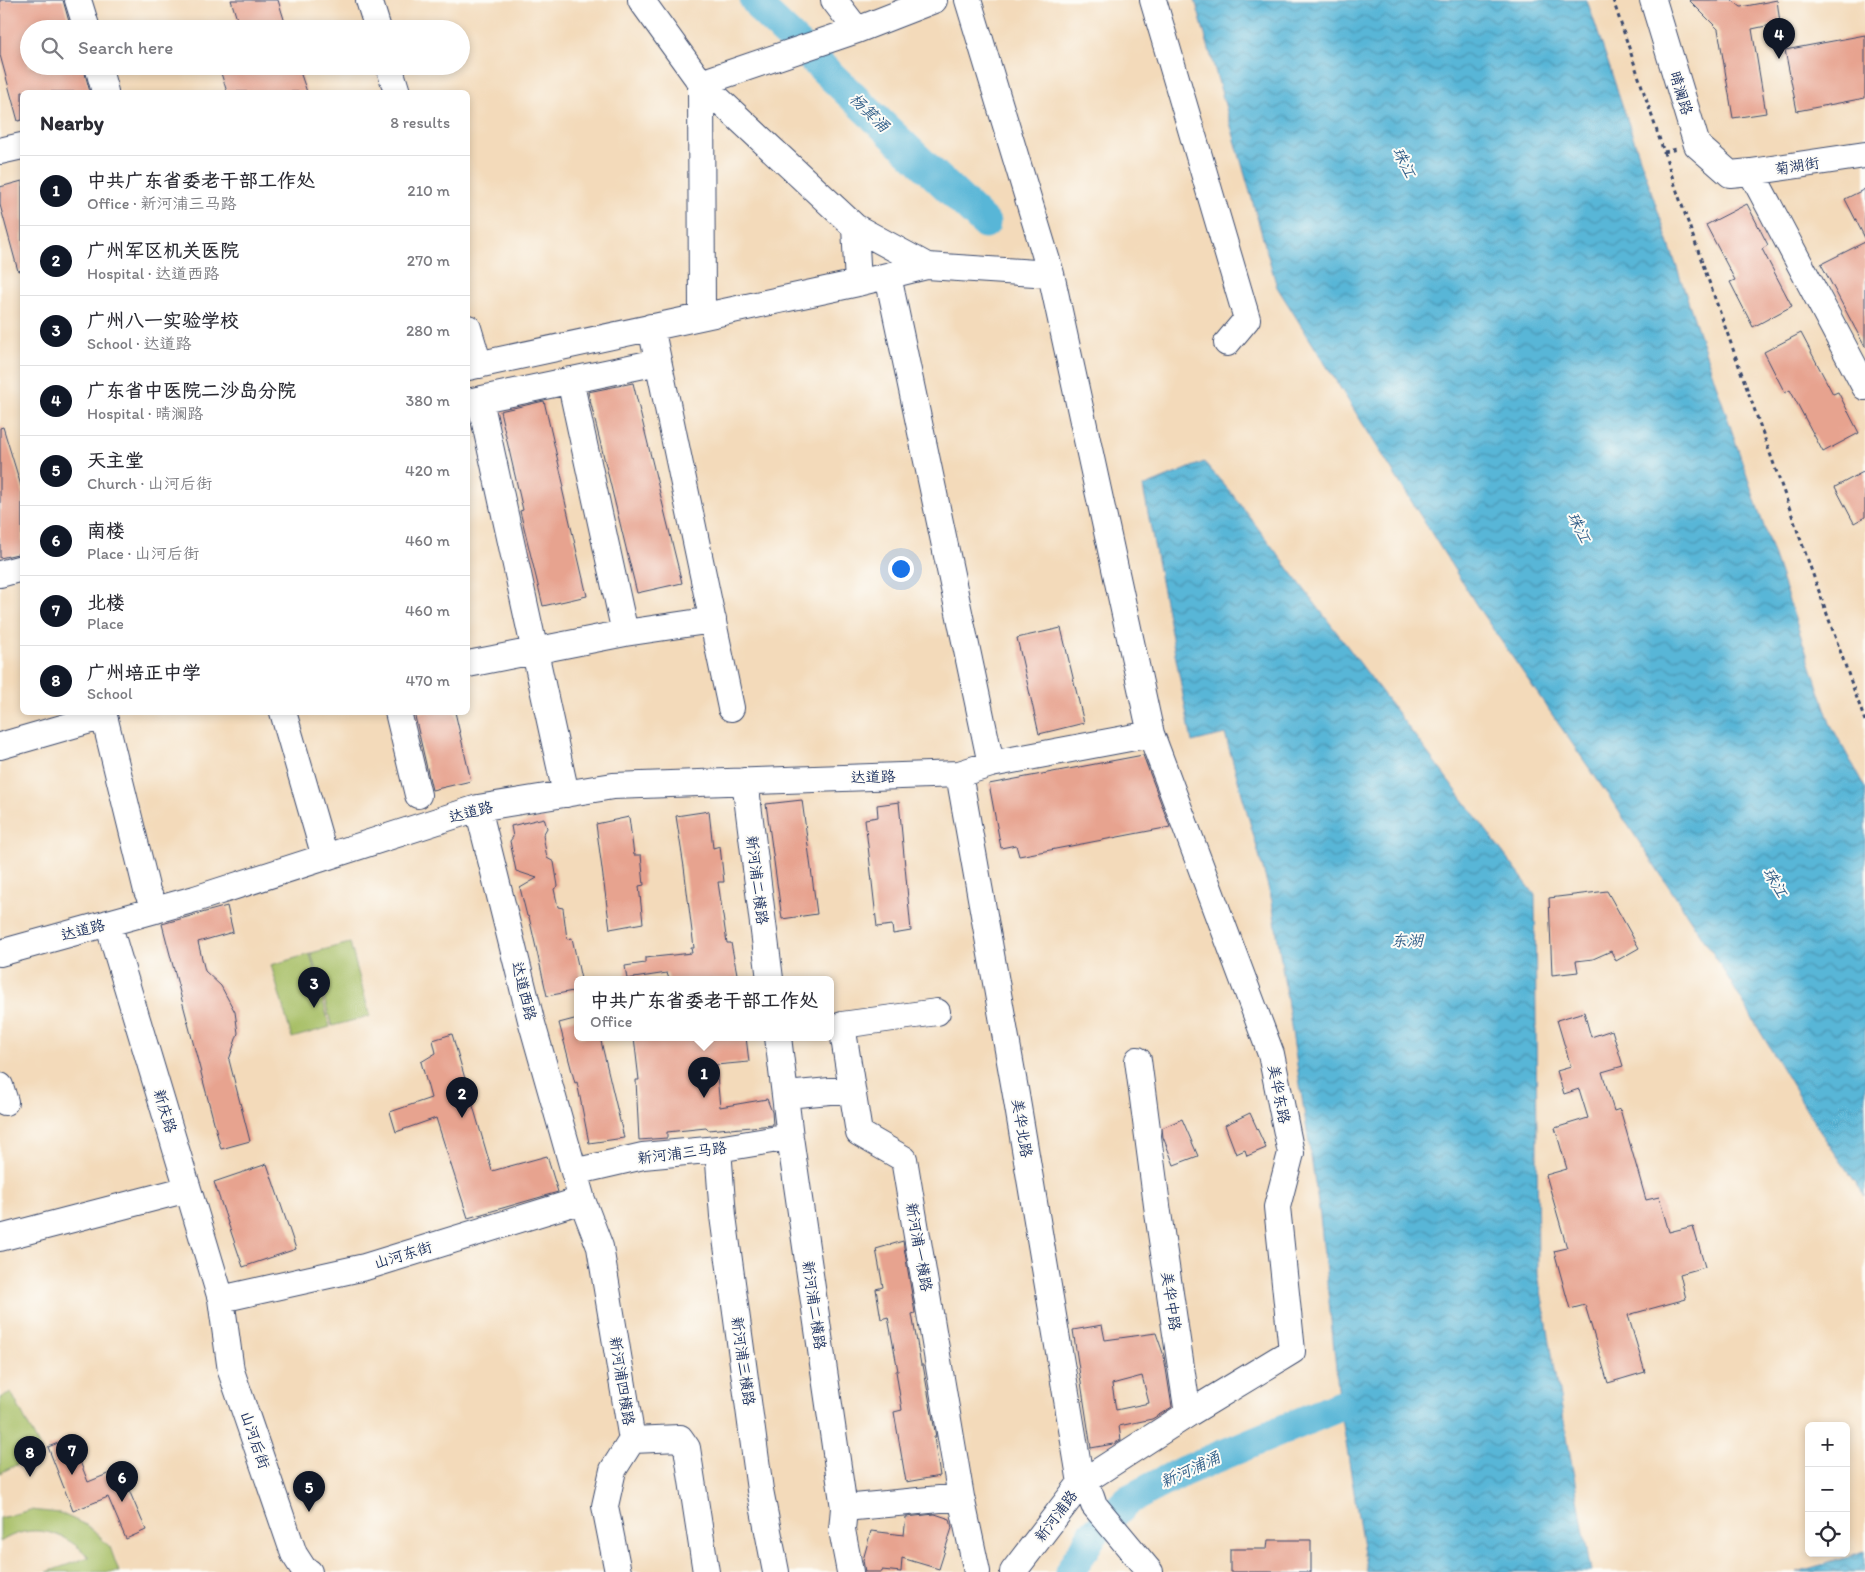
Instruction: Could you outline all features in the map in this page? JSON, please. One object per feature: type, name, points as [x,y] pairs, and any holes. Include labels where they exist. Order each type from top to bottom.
[{"type":"street","points":[[78,0],[84,20]]},
{"type":"street","points":[[369,0],[375,20]]},
{"type":"street","points":[[640,0],[701,83],[854,227],[927,266]]},
{"type":"street","points":[[834,0],[857,30]]},
{"type":"street","points":[[701,83],[857,30],[934,0]]},
{"type":"street","points":[[968,0],[1051,274],[1151,734]]},
{"type":"street","points":[[1153,0],[1247,319],[1228,342]]},
{"type":"street","name":"晴澜路","points":[[1652,0],[1697,145],[1740,173]]},
{"type":"street","points":[[100,75],[104,90]]},
{"type":"street","points":[[392,75],[396,90]]},
{"type":"street","points":[[701,83],[702,316]]},
{"type":"street","points":[[0,151],[20,146]]},
{"type":"street","name":"菊湖街","points":[[1740,173],[1865,155]]},
{"type":"street","points":[[1740,173],[1865,387]]},
{"type":"street","points":[[854,227],[858,283]]},
{"type":"street","points":[[470,343],[473,366],[858,283],[927,266],[1051,274]]},
{"type":"street","points":[[888,276],[991,764]]},
{"type":"street","points":[[651,327],[731,708]]},
{"type":"street","points":[[566,794],[535,651],[474,401],[658,362]]},
{"type":"street","points":[[570,380],[625,633]]},
{"type":"street","points":[[0,574],[20,569]]},
{"type":"street","points":[[470,664],[625,633],[713,620]]},
{"type":"street","points":[[284,715],[325,857]]},
{"type":"street","points":[[399,715],[418,795]]},
{"type":"street","points":[[0,746],[104,716],[147,891],[156,910]]},
{"type":"street","name":"达道路","points":[[0,952],[195,899],[478,808],[613,786],[959,774],[991,764],[1151,734]]},
{"type":"street","name":"美华东路","points":[[1151,734],[1271,1054],[1291,1153],[1278,1207],[1292,1351],[1188,1414]]},
{"type":"street","name":"美华北路","points":[[959,774],[1016,1095],[1080,1483]]},
{"type":"street","name":"新河浦二横路","points":[[744,781],[770,976]]},
{"type":"street","name":"达道西路","points":[[478,808],[529,1011],[574,1172]]},
{"type":"street","name":"新庆路","points":[[108,923],[221,1299]]},
{"type":"street","points":[[786,1095],[852,1089],[842,1024],[937,1012]]},
{"type":"street","name":"新河浦二横路","points":[[779,1041],[790,1137],[844,1508],[842,1530],[850,1572]]},
{"type":"street","name":"美华中路","points":[[1138,1060],[1158,1213],[1188,1414]]},
{"type":"street","name":"新河浦一横路","points":[[852,1089],[859,1133],[904,1159],[961,1497]]},
{"type":"street","name":"新河浦三马路","points":[[574,1172],[643,1156],[718,1149],[790,1137]]},
{"type":"street","name":"新河浦三横路","points":[[718,1149],[723,1216],[760,1490],[776,1572]]},
{"type":"street","name":"新河浦四横路","points":[[574,1172],[582,1200],[600,1247],[632,1440],[680,1438],[688,1448],[706,1572]]},
{"type":"street","points":[[0,1238],[188,1189]]},
{"type":"street","name":"山河东街","points":[[221,1299],[364,1267],[582,1200]]},
{"type":"street","name":"山河后街","points":[[221,1299],[231,1371],[294,1554],[305,1570],[310,1572]]},
{"type":"street","points":[[1150,1572],[1094,1505],[1080,1483],[1188,1414]]},
{"type":"street","points":[[618,1572],[605,1506],[613,1470],[632,1440]]},
{"type":"street","name":"新河浦路","points":[[1013,1572],[1080,1483]]},
{"type":"street","points":[[844,1508],[961,1497],[977,1572]]},
{"type":"path","points":[[1613,0],[1680,197],[1865,721]]},
{"type":"green space","points":[[350,943],[370,1016],[332,1026],[311,953]]},
{"type":"green space","points":[[310,954],[330,1027],[292,1038],[271,965]]},
{"type":"green space","points":[[11,1392],[42,1452],[0,1473],[0,1398]]},
{"type":"green space","points":[[30,1510],[60,1513],[88,1526],[110,1547],[119,1572],[47,1572],[89,1557],[69,1541],[48,1532],[24,1532],[0,1542],[0,1518]]},
{"type":"water","name":"珠江","points":[[1195,0],[1587,0],[1830,723],[1865,788],[1865,1196],[1819,1130],[1718,961],[1612,801],[1479,609],[1277,287]]},
{"type":"water","name":"东湖","points":[[1204,462],[1233,495],[1535,895],[1538,1274],[1591,1572],[1367,1572],[1340,1406],[1320,1216],[1272,901],[1225,734],[1192,742],[1143,487]]},
{"type":"water","points":[[1865,1552],[1865,1572],[1797,1572],[1850,1557]]},
{"type":"building","points":[[0,0],[63,0],[69,20],[20,20],[20,75],[85,75],[89,90],[20,90],[20,120],[18,121],[0,55]]},
{"type":"building","points":[[231,0],[278,0],[284,20],[237,20]]},
{"type":"building","points":[[1689,0],[1732,0],[1741,7],[1777,0],[1780,23],[1752,29],[1766,113],[1733,118],[1718,29]]},
{"type":"building","points":[[1865,35],[1865,98],[1797,111],[1785,50]]},
{"type":"building","points":[[222,75],[301,75],[306,90],[226,90]]},
{"type":"building","points":[[20,182],[20,270],[18,271],[0,205],[0,187]]},
{"type":"building","points":[[1865,189],[1865,238],[1845,199]]},
{"type":"building","points":[[1747,204],[1768,245],[1762,249],[1792,306],[1753,327],[1730,282],[1735,280],[1706,225]]},
{"type":"building","points":[[1865,242],[1865,347],[1821,264]]},
{"type":"building","points":[[1801,333],[1833,394],[1838,392],[1859,433],[1823,452],[1790,390],[1785,393],[1764,352]]},
{"type":"building","points":[[633,383],[682,583],[637,593],[588,392]]},
{"type":"building","points":[[544,401],[587,596],[543,606],[520,511],[523,510],[500,411]]},
{"type":"building","points":[[3,427],[20,482],[20,553],[0,558],[0,428]]},
{"type":"building","points":[[1865,471],[1865,517],[1854,523],[1835,487]]},
{"type":"building","points":[[1061,628],[1084,723],[1039,734],[1017,638]]},
{"type":"building","points":[[415,715],[456,715],[471,781],[432,790]]},
{"type":"building","points":[[1143,755],[1170,827],[1019,856],[1016,845],[1001,848],[989,784]]},
{"type":"building","points":[[802,800],[817,914],[782,919],[766,804]]},
{"type":"building","points":[[899,802],[911,931],[893,934],[892,925],[877,927],[865,819],[878,817],[877,805]]},
{"type":"building","points":[[709,811],[713,848],[720,846],[724,882],[718,882],[727,943],[731,943],[737,976],[668,976],[667,973],[647,976],[627,976],[625,966],[645,963],[645,958],[692,953],[691,948],[694,948],[676,816]]},
{"type":"building","points":[[629,817],[634,855],[641,855],[644,885],[639,886],[643,923],[610,929],[596,824]]},
{"type":"building","points":[[544,818],[547,828],[543,835],[547,858],[554,862],[558,886],[554,889],[558,907],[563,908],[567,939],[572,938],[580,976],[574,976],[574,991],[547,996],[529,917],[527,916],[520,888],[537,878],[516,871],[510,841],[513,837],[511,826]]},
{"type":"building","points":[[1607,891],[1639,948],[1616,961],[1611,951],[1593,959],[1576,961],[1578,972],[1552,975],[1549,898]]},
{"type":"building","points":[[227,906],[233,932],[198,942],[205,971],[221,986],[235,1012],[238,1033],[229,1060],[250,1141],[221,1149],[162,924]]},
{"type":"building","points":[[1584,1012],[1591,1037],[1612,1030],[1623,1066],[1602,1072],[1614,1111],[1620,1109],[1646,1200],[1659,1197],[1669,1232],[1693,1226],[1705,1267],[1680,1274],[1686,1299],[1628,1315],[1645,1372],[1608,1383],[1585,1305],[1570,1309],[1554,1251],[1567,1248],[1546,1175],[1567,1169],[1555,1128],[1588,1118],[1579,1089],[1564,1094],[1557,1071],[1571,1067],[1557,1020]]},
{"type":"building","points":[[574,1019],[574,1041],[601,1041],[624,1138],[589,1143],[577,1082],[575,1083],[559,1023]]},
{"type":"building","points":[[452,1034],[492,1171],[547,1156],[558,1192],[468,1218],[436,1118],[396,1132],[390,1112],[431,1098],[421,1062],[436,1053],[433,1040]]},
{"type":"building","points":[[634,1041],[746,1041],[749,1062],[716,1065],[720,1107],[767,1099],[772,1112],[773,1125],[667,1132],[667,1138],[639,1140],[636,1080],[639,1080]]},
{"type":"building","points":[[1250,1113],[1266,1148],[1247,1156],[1245,1150],[1236,1154],[1225,1125]]},
{"type":"building","points":[[1182,1119],[1198,1156],[1174,1165],[1163,1137],[1162,1128]]},
{"type":"building","points":[[267,1164],[296,1249],[243,1267],[214,1182]]},
{"type":"building","points":[[903,1241],[915,1313],[912,1314],[936,1437],[934,1437],[940,1476],[906,1482],[894,1412],[902,1410],[896,1371],[898,1371],[888,1317],[881,1319],[876,1289],[883,1287],[876,1249]]},
{"type":"building","points":[[1102,1325],[1105,1340],[1156,1333],[1164,1356],[1172,1407],[1152,1419],[1119,1426],[1121,1440],[1113,1444],[1091,1448],[1073,1330]],"holes":[[[1142,1376],[1149,1403],[1116,1410],[1112,1384]]]},
{"type":"building","points":[[71,1438],[88,1482],[120,1469],[146,1530],[126,1539],[108,1497],[73,1511],[48,1447]]},
{"type":"building","points":[[935,1514],[950,1519],[952,1528],[939,1569],[902,1558],[901,1572],[882,1570],[882,1572],[865,1572],[863,1560],[871,1531],[904,1535],[906,1517]]},
{"type":"building","points":[[1268,1540],[1311,1540],[1311,1572],[1230,1572],[1230,1549],[1267,1549]]},
{"type":"waterway","name":"杨箕涌","points":[[755,0],[763,11],[985,223]]},
{"type":"waterway","name":"新河浦涌","points":[[1070,1572],[1092,1535],[1128,1500],[1184,1471],[1340,1406]]},
{"type":"place","name":"广东省中医院二沙岛分院","points":[[1779,59]]},
{"type":"place","name":"广州八一实验学校","points":[[314,1008]]},
{"type":"place","name":"中共广东省委老干部工作处","points":[[704,1098]]},
{"type":"place","name":"广州军区机关医院","points":[[462,1118]]},
{"type":"place","name":"北楼","points":[[72,1475]]},
{"type":"place","name":"广州培正中学","points":[[30,1477]]},
{"type":"place","name":"南楼","points":[[122,1502]]},
{"type":"place","name":"天主堂","points":[[309,1512]]}]
